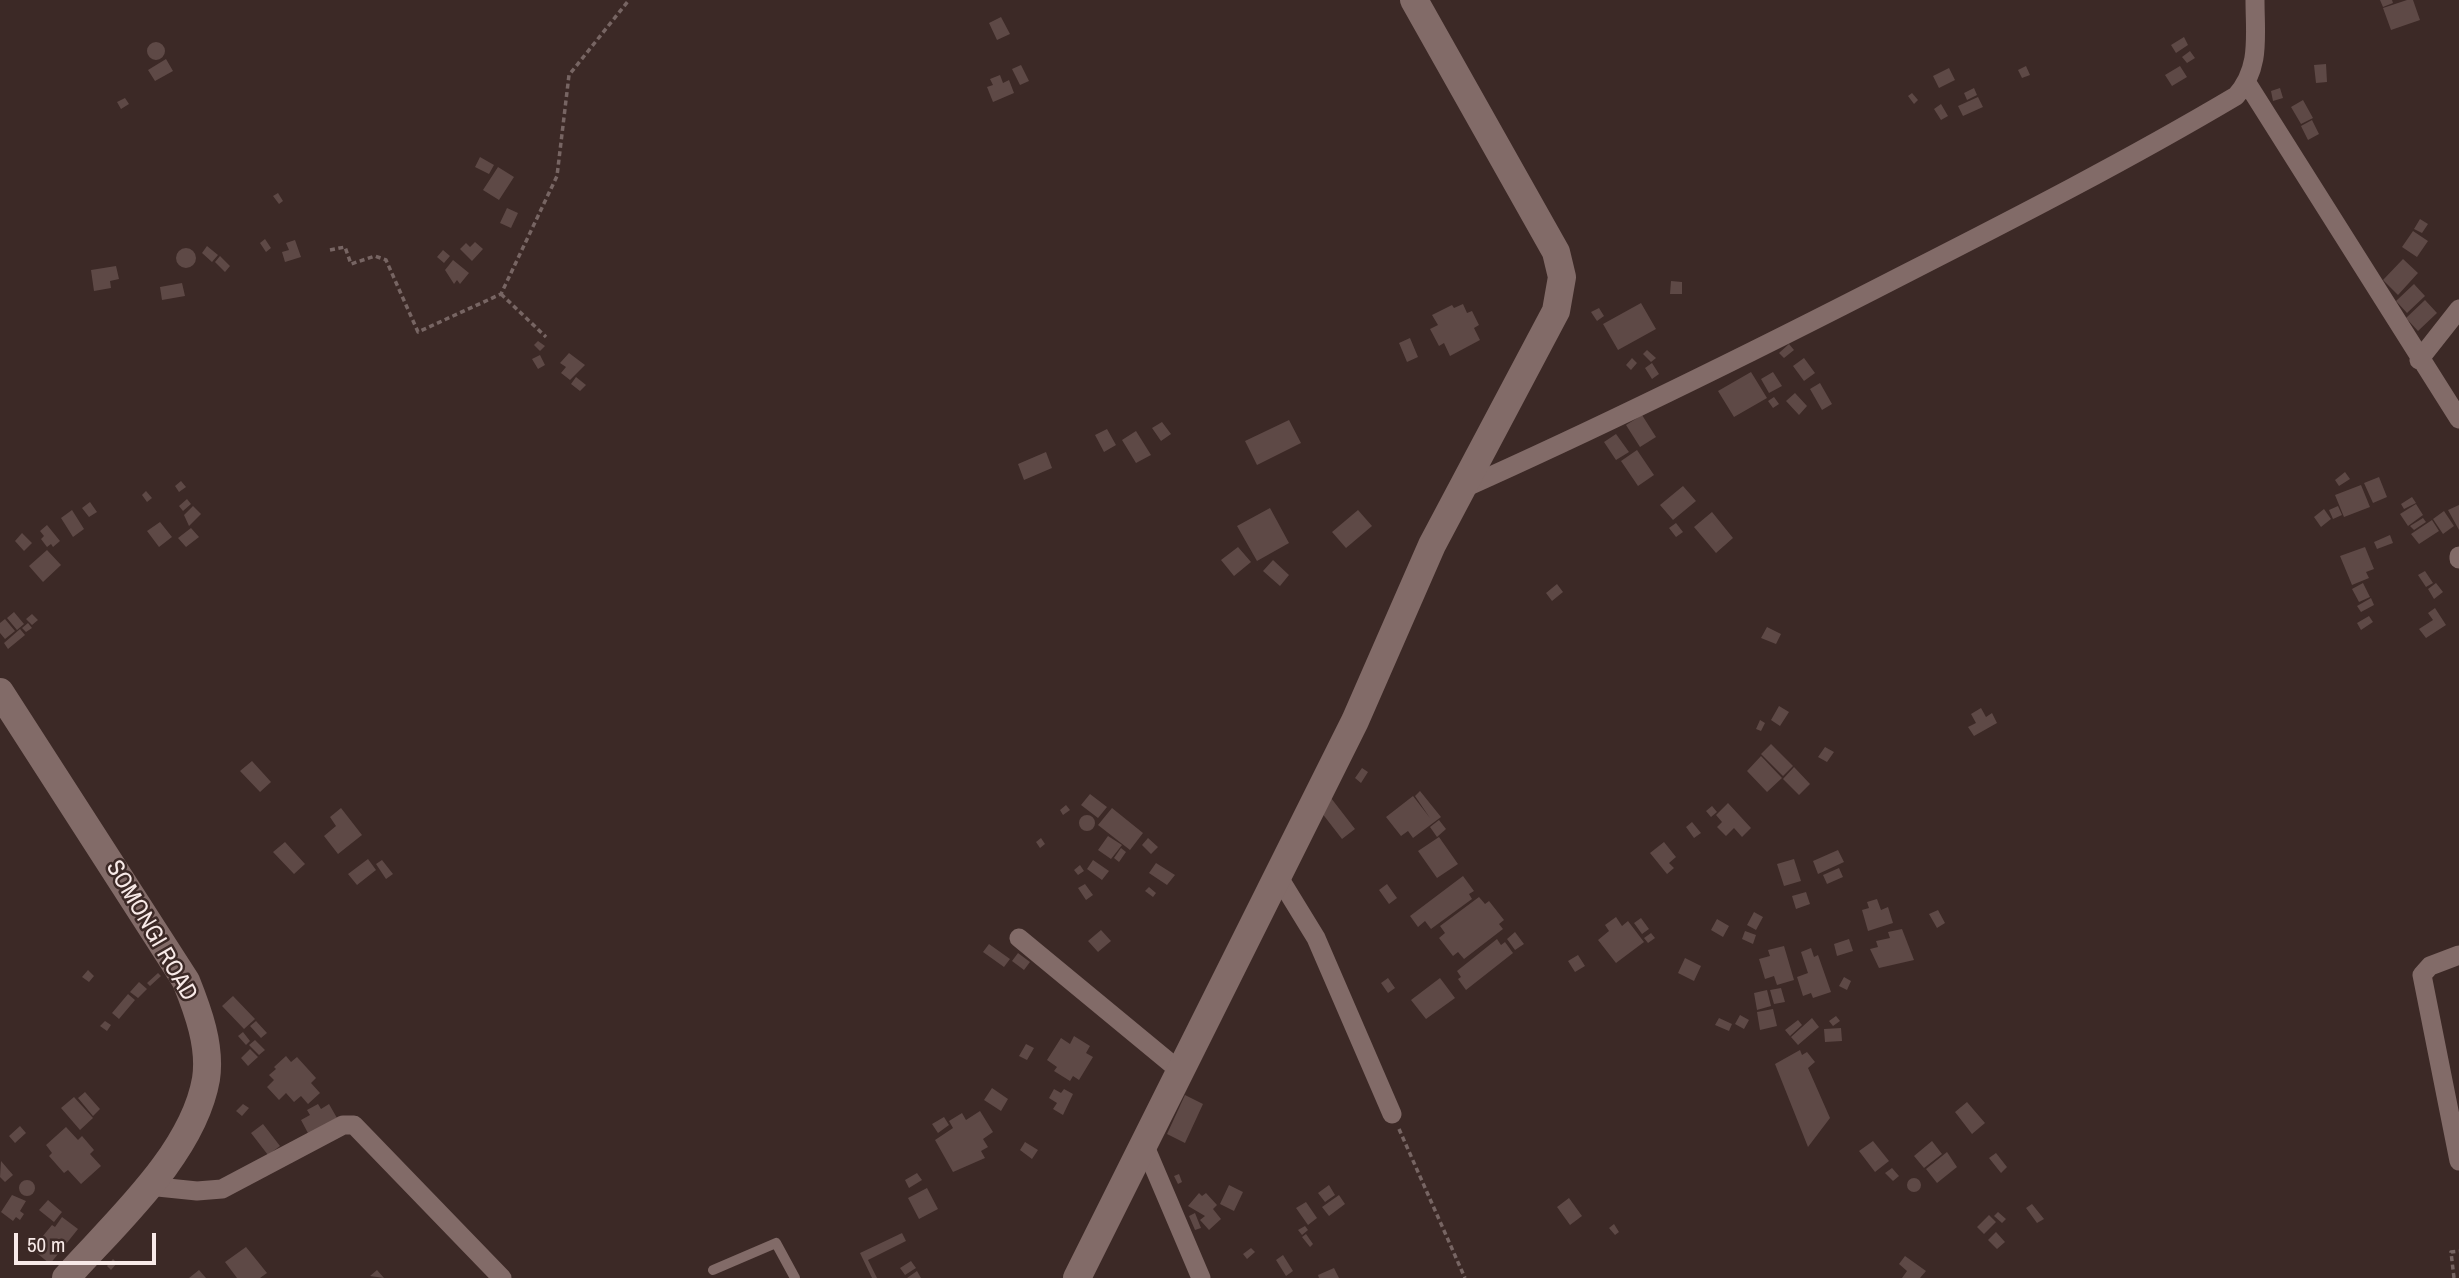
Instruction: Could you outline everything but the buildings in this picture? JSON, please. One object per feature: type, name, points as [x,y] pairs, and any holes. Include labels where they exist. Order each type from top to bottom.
[{"type":"street","points":[[1077,1278],[1355,721],[1432,545],[1556,311],[1560,264],[1542,224],[1414,0]]},
{"type":"street","points":[[1462,489],[1591,431],[2138,154],[2236,96],[2247,83],[2254,67],[2255,0]]},
{"type":"street","points":[[2247,83],[2419,360],[2459,419]]},
{"type":"street","points":[[2419,360],[2459,309]]},
{"type":"street","name":"SOMONGI ROAD","points":[[0,692],[186,981],[198,1011],[206,1049],[206,1077],[196,1119],[148,1186],[66,1278]]},
{"type":"street","points":[[1278,876],[1316,938],[1392,1114]]},
{"type":"street","points":[[1019,938],[1180,1071]]},
{"type":"street","points":[[2459,955],[2430,966],[2422,975],[2459,1161]]},
{"type":"street","points":[[148,1186],[197,1191],[222,1189],[344,1125],[354,1125],[496,1276]]},
{"type":"street","points":[[1144,1144],[1201,1278]]},
{"type":"lane","points":[[713,1270],[776,1243],[795,1278]]},
{"type":"path","points":[[330,250],[345,247],[351,264],[375,256],[386,260],[418,332],[501,294],[557,176],[569,75],[629,0]]},
{"type":"path","points":[[501,294],[546,337]]},
{"type":"path","points":[[1392,1114],[1465,1278]]},
{"type":"path","points":[[2454,1278],[2451,1252],[2459,1251]]}]
